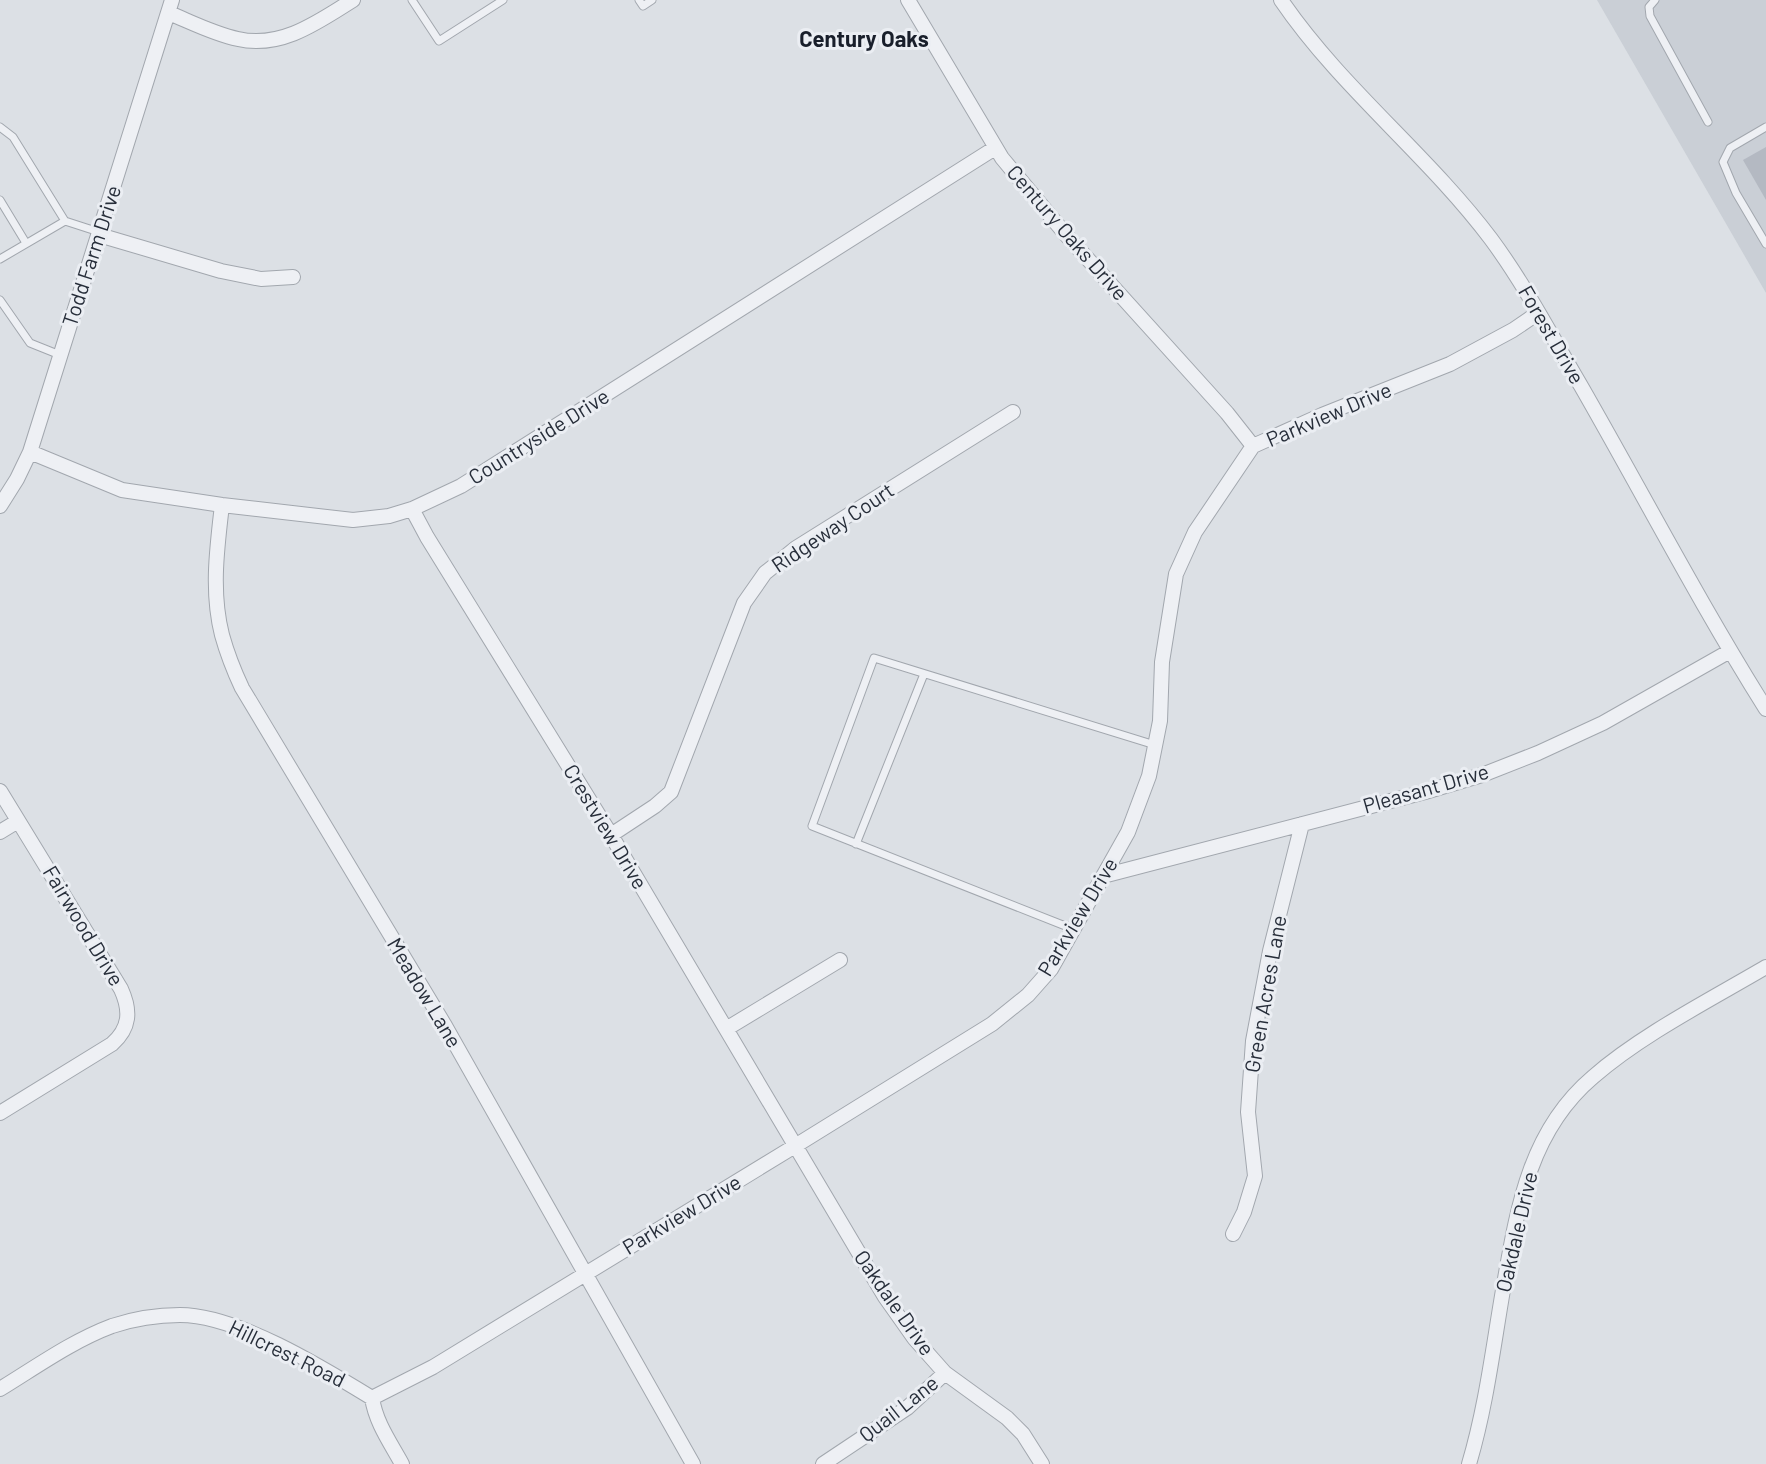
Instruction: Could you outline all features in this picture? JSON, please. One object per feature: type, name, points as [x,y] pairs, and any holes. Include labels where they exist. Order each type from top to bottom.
[{"type":"street","points":[[170,6],[219,34],[240,40],[264,40],[285,37],[302,31],[353,0]]},
{"type":"street","name":"Century Oaks Drive","points":[[908,0],[994,148],[1067,236],[1253,446]]},
{"type":"street","name":"Forest Drive","points":[[1281,0],[1347,80],[1461,203],[1514,273],[1730,651],[1766,709]]},
{"type":"street","name":"Todd Farm Drive","points":[[0,506],[30,452],[170,6]]},
{"type":"street","name":"Countryside Drive","points":[[30,452],[122,489],[222,505],[353,520],[389,516],[412,509],[471,480],[994,148]]},
{"type":"street","points":[[99,233],[220,271],[261,279],[293,277]]},
{"type":"street","name":"Parkview Drive","points":[[372,1398],[433,1367],[795,1146],[992,1024],[1028,995],[1051,969],[1128,832],[1149,776],[1160,721],[1162,662],[1176,574],[1195,532],[1253,446],[1322,415],[1450,364],[1513,330],[1538,313]]},
{"type":"street","name":"Ridgeway Court","points":[[611,835],[655,806],[671,792],[699,724],[739,614],[749,594],[765,573],[796,548],[1013,412]]},
{"type":"street","name":"Meadow Lane","points":[[222,505],[215,572],[217,606],[222,634],[242,688],[444,1024],[693,1464]]},
{"type":"street","name":"Crestview Drive","points":[[412,509],[426,537],[611,835],[795,1146]]},
{"type":"street","name":"Pleasant Drive","points":[[1103,876],[1482,775],[1538,753],[1603,723],[1730,651]]},
{"type":"street","name":"Fairwood Drive","points":[[0,791],[122,989],[128,1006],[124,1030],[112,1044],[0,1113]]},
{"type":"street","points":[[0,831],[18,821]]},
{"type":"street","name":"Green Acres Lane","points":[[1233,1234],[1244,1212],[1255,1176],[1248,1112],[1253,1041],[1270,951],[1302,824]]},
{"type":"street","points":[[726,1029],[840,960]]},
{"type":"street","name":"Oakdale Drive","points":[[1470,1464],[1480,1427],[1516,1218],[1530,1167],[1545,1135],[1566,1105],[1592,1077],[1639,1043],[1766,968]]},
{"type":"street","name":"Oakdale Drive","points":[[795,1146],[885,1298],[914,1338],[945,1373],[1007,1418],[1023,1434],[1042,1464]]},
{"type":"street","name":"Hillcrest Road","points":[[0,1389],[93,1334],[133,1320],[180,1315],[215,1320],[263,1339],[318,1366],[372,1398]]},
{"type":"street","name":"Quail Lane","points":[[823,1464],[907,1408],[945,1373]]},
{"type":"street","points":[[372,1398],[374,1412],[402,1464]]},
{"type":"lane","points":[[415,1],[439,41],[503,0]]},
{"type":"lane","points":[[639,0],[643,6],[652,0]]},
{"type":"lane","points":[[1655,0],[1649,7],[1650,16],[1708,122]]},
{"type":"lane","points":[[1766,127],[1730,148],[1723,162],[1736,193],[1766,244]]},
{"type":"lane","points":[[1,130],[13,137],[64,221],[99,233]]},
{"type":"lane","points":[[0,200],[26,243]]},
{"type":"lane","points":[[0,259],[64,221]]},
{"type":"lane","points":[[0,299],[30,343],[60,355]]},
{"type":"lane","points":[[1074,930],[812,826],[874,658],[1155,745]]},
{"type":"lane","points":[[856,844],[924,674]]},
{"type":"shaded area","points":[[1597,0],[1766,0],[1766,293]]},
{"type":"building","points":[[1766,147],[1766,200],[1743,160]]},
{"type":"district","name":"Century Oaks","points":[[864,39]]}]
